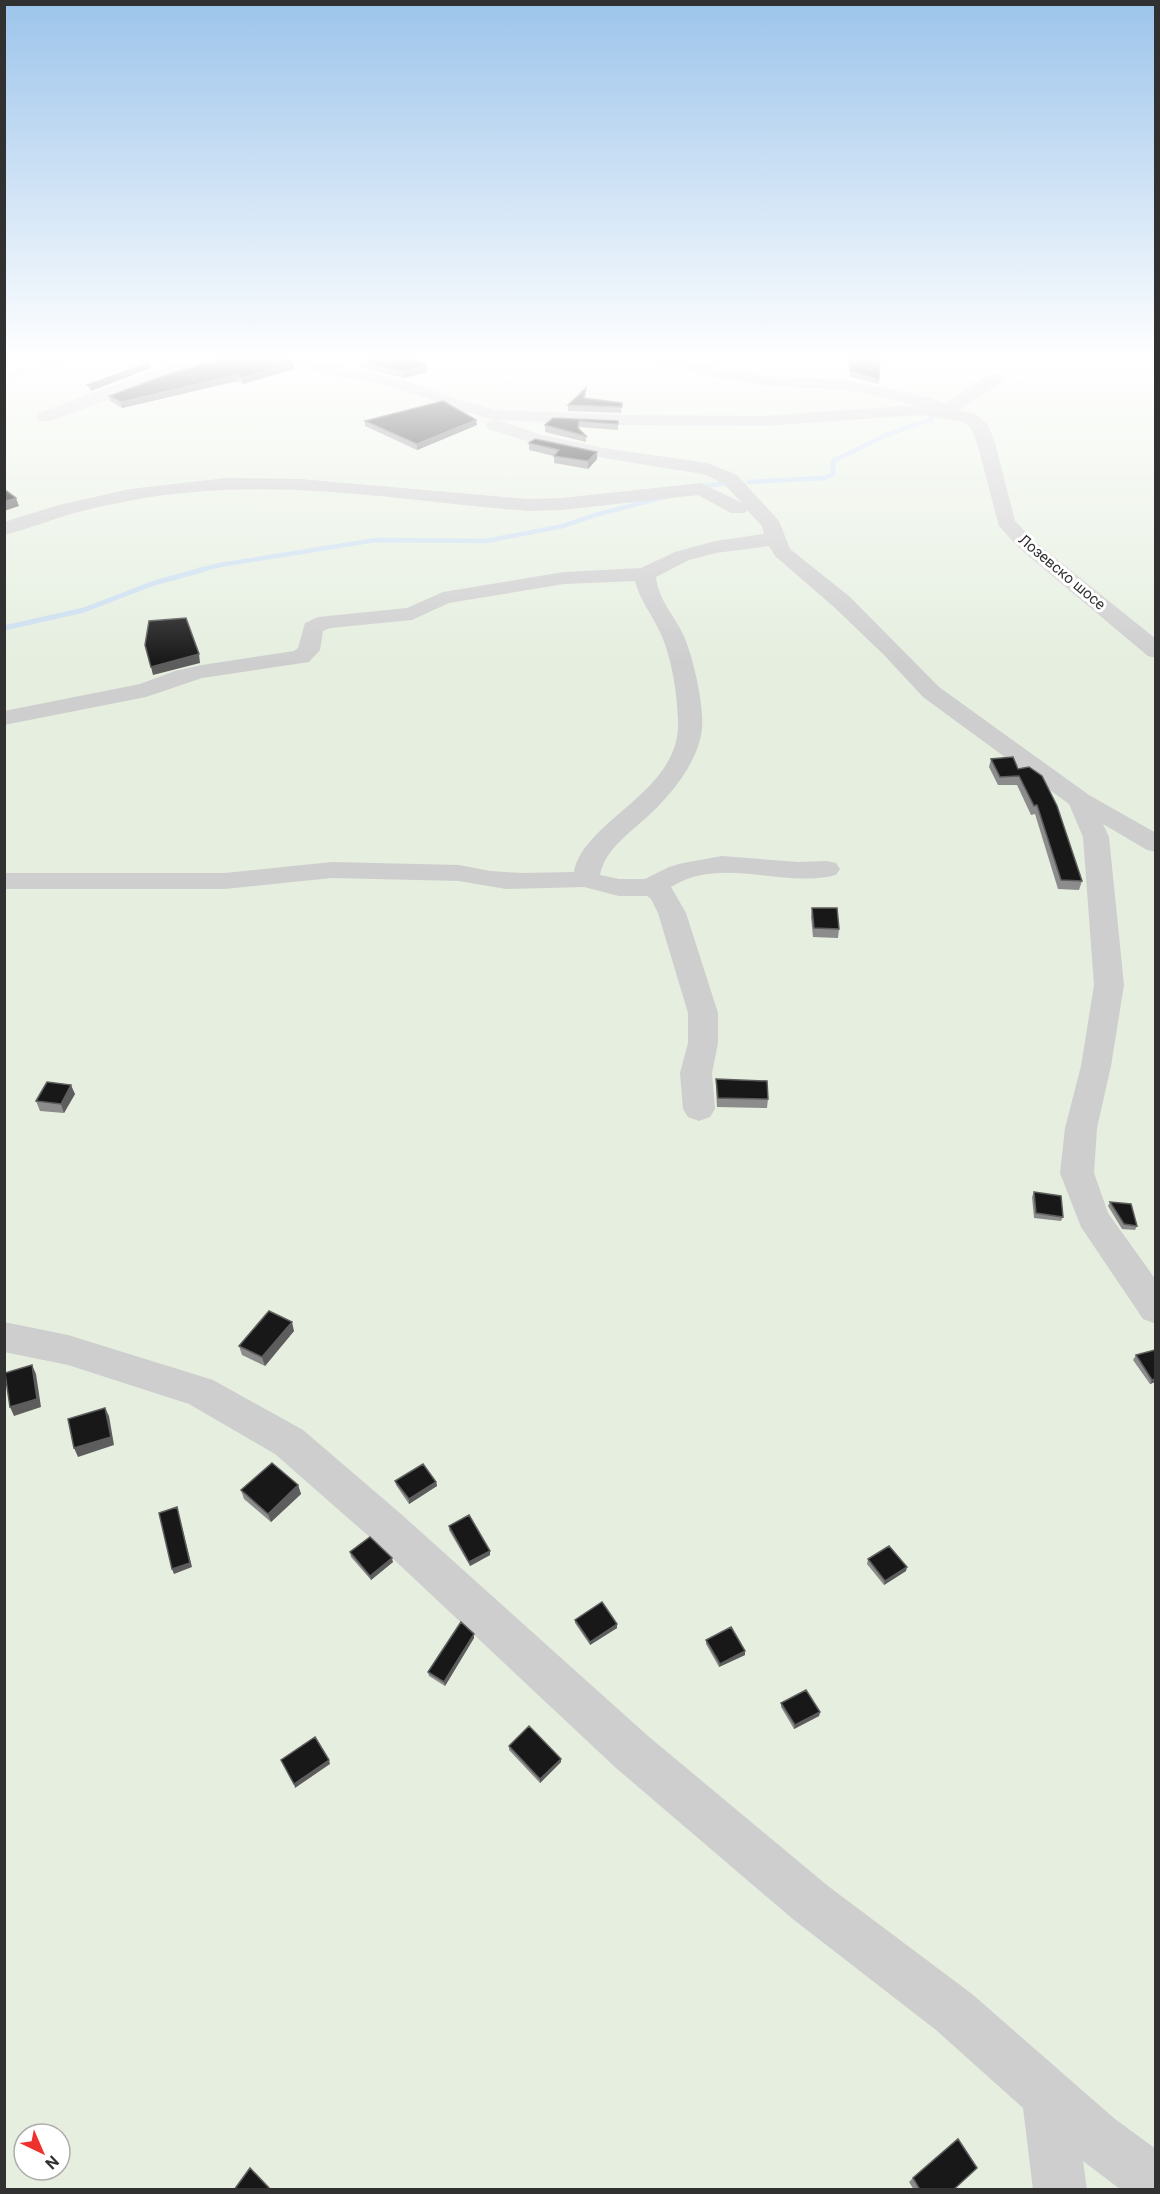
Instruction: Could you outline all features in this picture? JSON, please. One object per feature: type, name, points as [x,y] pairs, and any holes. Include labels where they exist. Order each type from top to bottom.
[{"type":"street","points":[[632,457],[707,469],[730,479],[773,532],[782,552],[842,602],[892,650],[931,692],[1080,800],[1155,844]]},
{"type":"street","name":"Лозевско шосе","points":[[989,457],[1006,522],[1026,544],[1155,651]]},
{"type":"street","points":[[4,529],[63,510],[142,492],[260,483],[312,485],[526,505],[562,504],[701,489],[761,522],[773,532]]},
{"type":"street","points":[[4,718],[146,690],[158,684],[210,671],[301,657],[309,650],[312,628],[326,622],[412,614],[443,598],[564,578],[645,574],[682,556],[773,532]]},
{"type":"street","points":[[586,879],[586,867],[601,847],[657,794],[683,756],[690,726],[674,639],[645,586],[645,574]]},
{"type":"street","points":[[1080,800],[1096,837],[1109,985],[1096,1066],[1081,1128],[1077,1173],[1093,1218],[1155,1309]]},
{"type":"street","points":[[4,881],[225,881],[332,870],[459,873],[476,878],[551,882],[586,879],[603,885],[633,889],[652,887],[668,875],[705,865],[747,865],[810,873],[827,869]]},
{"type":"street","points":[[652,887],[662,894],[672,913],[703,1013],[704,1043],[696,1073],[699,1109]]},
{"type":"street","points":[[4,1337],[68,1350],[200,1391],[289,1442],[387,1527],[632,1752],[810,1904],[954,2012],[1048,2098],[1096,2138],[1155,2182]]},
{"type":"street","points":[[1048,2098],[1060,2190]]},
{"type":"green space","points":[[5,457],[1155,457],[1155,2189],[5,2190]]},
{"type":"building","points":[[563,457],[592,457],[588,461]]},
{"type":"building","points":[[4,489],[16,498],[4,502]]},
{"type":"building","points":[[186,618],[199,654],[151,667],[145,645],[149,621]]},
{"type":"building","points":[[1013,757],[1018,769],[1029,767],[1042,776],[1057,806],[1082,881],[1061,880],[1037,805],[1034,806],[1019,776],[1000,777],[991,759]]},
{"type":"building","points":[[812,908],[837,908],[839,929],[814,928]]},
{"type":"building","points":[[716,1079],[767,1081],[768,1099],[718,1098]]},
{"type":"building","points":[[47,1082],[71,1085],[61,1104],[36,1101]]},
{"type":"building","points":[[1034,1192],[1061,1196],[1063,1217],[1036,1213]]},
{"type":"building","points":[[1110,1202],[1131,1204],[1137,1226],[1124,1224]]},
{"type":"building","points":[[269,1311],[292,1322],[262,1357],[239,1346]]},
{"type":"building","points":[[1155,1350],[1155,1379],[1152,1380],[1136,1355]]},
{"type":"building","points":[[32,1365],[37,1399],[10,1407],[5,1373]]},
{"type":"building","points":[[105,1408],[111,1437],[74,1448],[68,1419]]},
{"type":"building","points":[[272,1463],[298,1485],[268,1514],[241,1490]]},
{"type":"building","points":[[423,1464],[436,1482],[409,1499],[395,1481]]},
{"type":"building","points":[[177,1507],[190,1563],[172,1569],[159,1513]]},
{"type":"building","points":[[469,1515],[490,1551],[469,1562],[449,1526]]},
{"type":"building","points":[[370,1537],[392,1558],[370,1576],[350,1552]]},
{"type":"building","points":[[889,1546],[907,1567],[885,1581],[868,1559]]},
{"type":"building","points":[[602,1602],[617,1624],[590,1642],[575,1620]]},
{"type":"building","points":[[461,1622],[474,1634],[444,1682],[428,1672]]},
{"type":"building","points":[[731,1627],[745,1651],[720,1664],[706,1640]]},
{"type":"building","points":[[806,1690],[820,1712],[795,1725],[781,1703]]},
{"type":"building","points":[[529,1726],[561,1759],[540,1779],[509,1746]]},
{"type":"building","points":[[315,1737],[329,1760],[294,1784],[281,1760]]},
{"type":"building","points":[[958,2139],[977,2168],[953,2190],[920,2190],[913,2178]]},
{"type":"building","points":[[250,2168],[269,2188],[268,2190],[234,2190]]},
{"type":"waterway","points":[[749,482],[825,478],[833,474],[833,461],[840,457]]},
{"type":"waterway","points":[[696,487],[728,483]]},
{"type":"waterway","points":[[200,570],[376,540],[486,541],[563,526],[595,515],[669,496]]},
{"type":"waterway","points":[[4,628],[84,610],[154,583],[205,569]]}]
